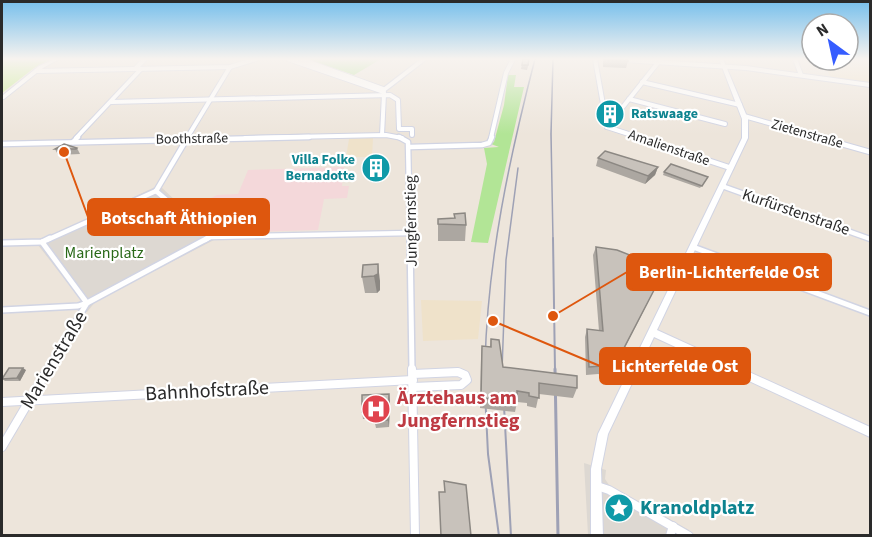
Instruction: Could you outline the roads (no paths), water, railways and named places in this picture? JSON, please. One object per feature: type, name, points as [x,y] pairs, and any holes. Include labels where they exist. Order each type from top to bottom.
[{"type":"main road","points":[[2,98],[20,84]]},
{"type":"main road","points":[[597,536],[595,486],[597,459],[603,434],[745,138],[744,116],[731,84]]},
{"type":"main road","points":[[652,332],[870,432]]},
{"type":"street","points":[[73,142],[127,84]]},
{"type":"street","points":[[2,243],[42,242],[156,191],[220,84]]},
{"type":"street","points":[[362,84],[384,92]]},
{"type":"street","points":[[364,84],[398,100],[399,129]]},
{"type":"street","points":[[111,102],[384,92],[393,84]]},
{"type":"street","points":[[384,92],[382,135],[404,139],[410,147],[489,143],[500,109],[504,84]]},
{"type":"street","points":[[600,84],[607,127]]},
{"type":"street","points":[[607,127],[640,84]]},
{"type":"street","points":[[651,84],[740,105]]},
{"type":"street","points":[[629,99],[725,124]]},
{"type":"street","name":"Zietenstraße","points":[[744,116],[870,152]]},
{"type":"street","name":"Amalienstraße","points":[[607,127],[730,168]]},
{"type":"street","points":[[392,135],[399,129],[412,129],[412,135]]},
{"type":"street","name":"Boothstraße","points":[[2,144],[382,135]]},
{"type":"street","name":"Jungfernstieg","points":[[410,147],[415,536]]},
{"type":"street","name":"Kurfürstenstraße","points":[[722,186],[870,238]]},
{"type":"street","points":[[156,191],[210,237]]},
{"type":"street","points":[[2,310],[78,306],[87,303],[210,237],[411,233]]},
{"type":"street","points":[[42,242],[87,303]]},
{"type":"street","points":[[693,247],[870,313]]},
{"type":"street","name":"Marienstraße","points":[[2,447],[87,303]]},
{"type":"street","points":[[458,372],[465,375],[467,380],[461,385],[413,381],[458,372]]},
{"type":"street","name":"Bahnhofstraße","points":[[2,402],[413,381]]},
{"type":"street","points":[[595,486],[609,490],[689,536]]},
{"type":"street","points":[[670,536],[673,526]]},
{"type":"tram line","points":[[485,362],[490,285],[501,209],[529,84]]},
{"type":"tram line","points":[[502,369],[506,260],[518,168]]},
{"type":"tram line","points":[[502,369],[511,536]]},
{"type":"tram line","points":[[485,392],[488,454],[499,536]]},
{"type":"railway","points":[[552,84],[553,240]]},
{"type":"railway","points":[[553,238],[555,370]]},
{"type":"railway","points":[[555,369],[558,536]]},
{"type":"place","name":"Ratswaage","points":[[610,114]]},
{"type":"place","name":"Botschaft Äthiopien","points":[[64,152]]},
{"type":"place","name":"Villa Folke Bernadotte","points":[[376,168]]},
{"type":"place","name":"Berlin-Lichterfelde Ost","points":[[553,316]]},
{"type":"place","name":"Lichterfelde Ost","points":[[493,321]]},
{"type":"place","name":"Ärztehaus am Jungfernstieg","points":[[376,409]]},
{"type":"place","name":"Kranoldplatz","points":[[619,508]]},
{"type":"park label","name":"Marienplatz","points":[[104,253]]}]
